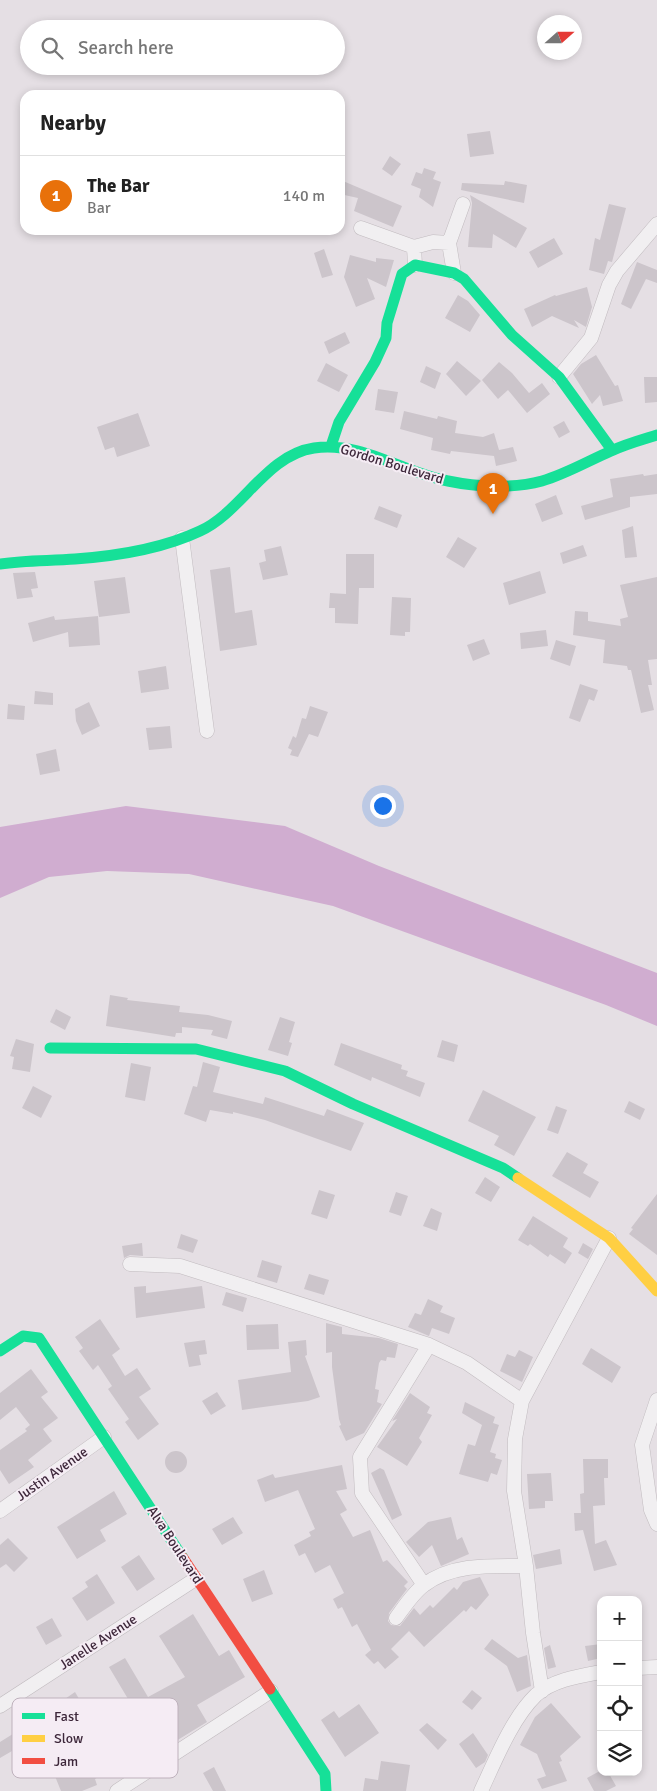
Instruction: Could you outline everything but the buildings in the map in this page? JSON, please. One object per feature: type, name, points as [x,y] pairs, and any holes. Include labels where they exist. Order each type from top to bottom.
[{"type":"street","points":[[454,272],[448,244],[463,204]]},
{"type":"street","points":[[559,377],[591,338],[608,285],[617,271],[657,224]]},
{"type":"street","points":[[361,228],[414,247],[433,242],[448,244]]},
{"type":"street","points":[[414,247],[415,265]]},
{"type":"street","points":[[331,446],[339,422],[375,362],[386,338],[387,323],[402,274],[415,265],[454,272],[464,279],[512,335],[559,377],[612,450]]},
{"type":"street","name":"Gordon Boulevard","points":[[0,564],[76,559],[138,550],[182,538],[220,519],[293,454],[310,448],[331,446],[360,452],[445,481],[482,484],[539,482],[583,465],[612,450],[657,435]]},
{"type":"street","points":[[182,538],[207,731]]},
{"type":"street","points":[[50,1048],[196,1049],[285,1071],[353,1104],[503,1168],[608,1238],[657,1290]]},
{"type":"street","points":[[542,1691],[514,1491],[514,1439],[522,1400],[608,1238]]},
{"type":"street","points":[[130,1264],[180,1266],[429,1345],[467,1363],[522,1400]]},
{"type":"street","name":"Alva Boulevard","points":[[0,1351],[23,1335],[32,1334],[39,1338],[326,1774],[326,1791]]},
{"type":"street","points":[[424,1585],[362,1493],[360,1456],[429,1345]]},
{"type":"street","points":[[657,1400],[642,1445],[651,1510],[657,1524]]},
{"type":"street","name":"Justin Avenue","points":[[0,1511],[104,1438]]},
{"type":"street","points":[[396,1618],[424,1585],[453,1571],[472,1568],[526,1566]]},
{"type":"street","name":"Janelle Avenue","points":[[12,1698],[197,1578]]},
{"type":"street","points":[[642,1668],[657,1667]]},
{"type":"street","points":[[480,1791],[509,1732],[536,1696],[542,1691],[577,1676],[597,1673]]},
{"type":"street","points":[[178,1751],[271,1691]]},
{"type":"street","name":"Janelle Avenue","points":[[0,1706],[12,1698]]},
{"type":"street","points":[[117,1791],[137,1778]]},
{"type":"shaded area","points":[[126,806],[285,826],[379,866],[657,973],[657,1026],[606,1005],[333,906],[189,874],[107,871],[49,877],[0,898],[0,827]]},
{"type":"traffic: fast","points":[[331,446],[339,422],[375,362],[386,338],[387,323],[402,274],[415,265],[454,273],[464,279],[512,335],[559,377],[612,450]]},
{"type":"traffic: fast","points":[[0,564],[107,556],[139,551],[170,543],[200,531],[215,522],[282,461],[297,453],[314,448],[332,447],[366,453],[431,477],[448,481],[471,485],[507,486],[531,484],[551,478],[634,442],[657,435]]},
{"type":"traffic: fast","points":[[50,1048],[196,1049],[285,1071],[353,1104],[503,1168],[518,1178]]},
{"type":"traffic: fast","points":[[0,1351],[23,1336],[39,1338],[183,1558]]},
{"type":"traffic: fast","points":[[270,1689],[325,1774],[326,1791]]},
{"type":"traffic: slow","points":[[518,1178],[609,1238],[657,1291]]},
{"type":"traffic: jam","points":[[183,1558],[270,1689]]},
{"type":"place","name":"The Bar","points":[[493,514]]}]
